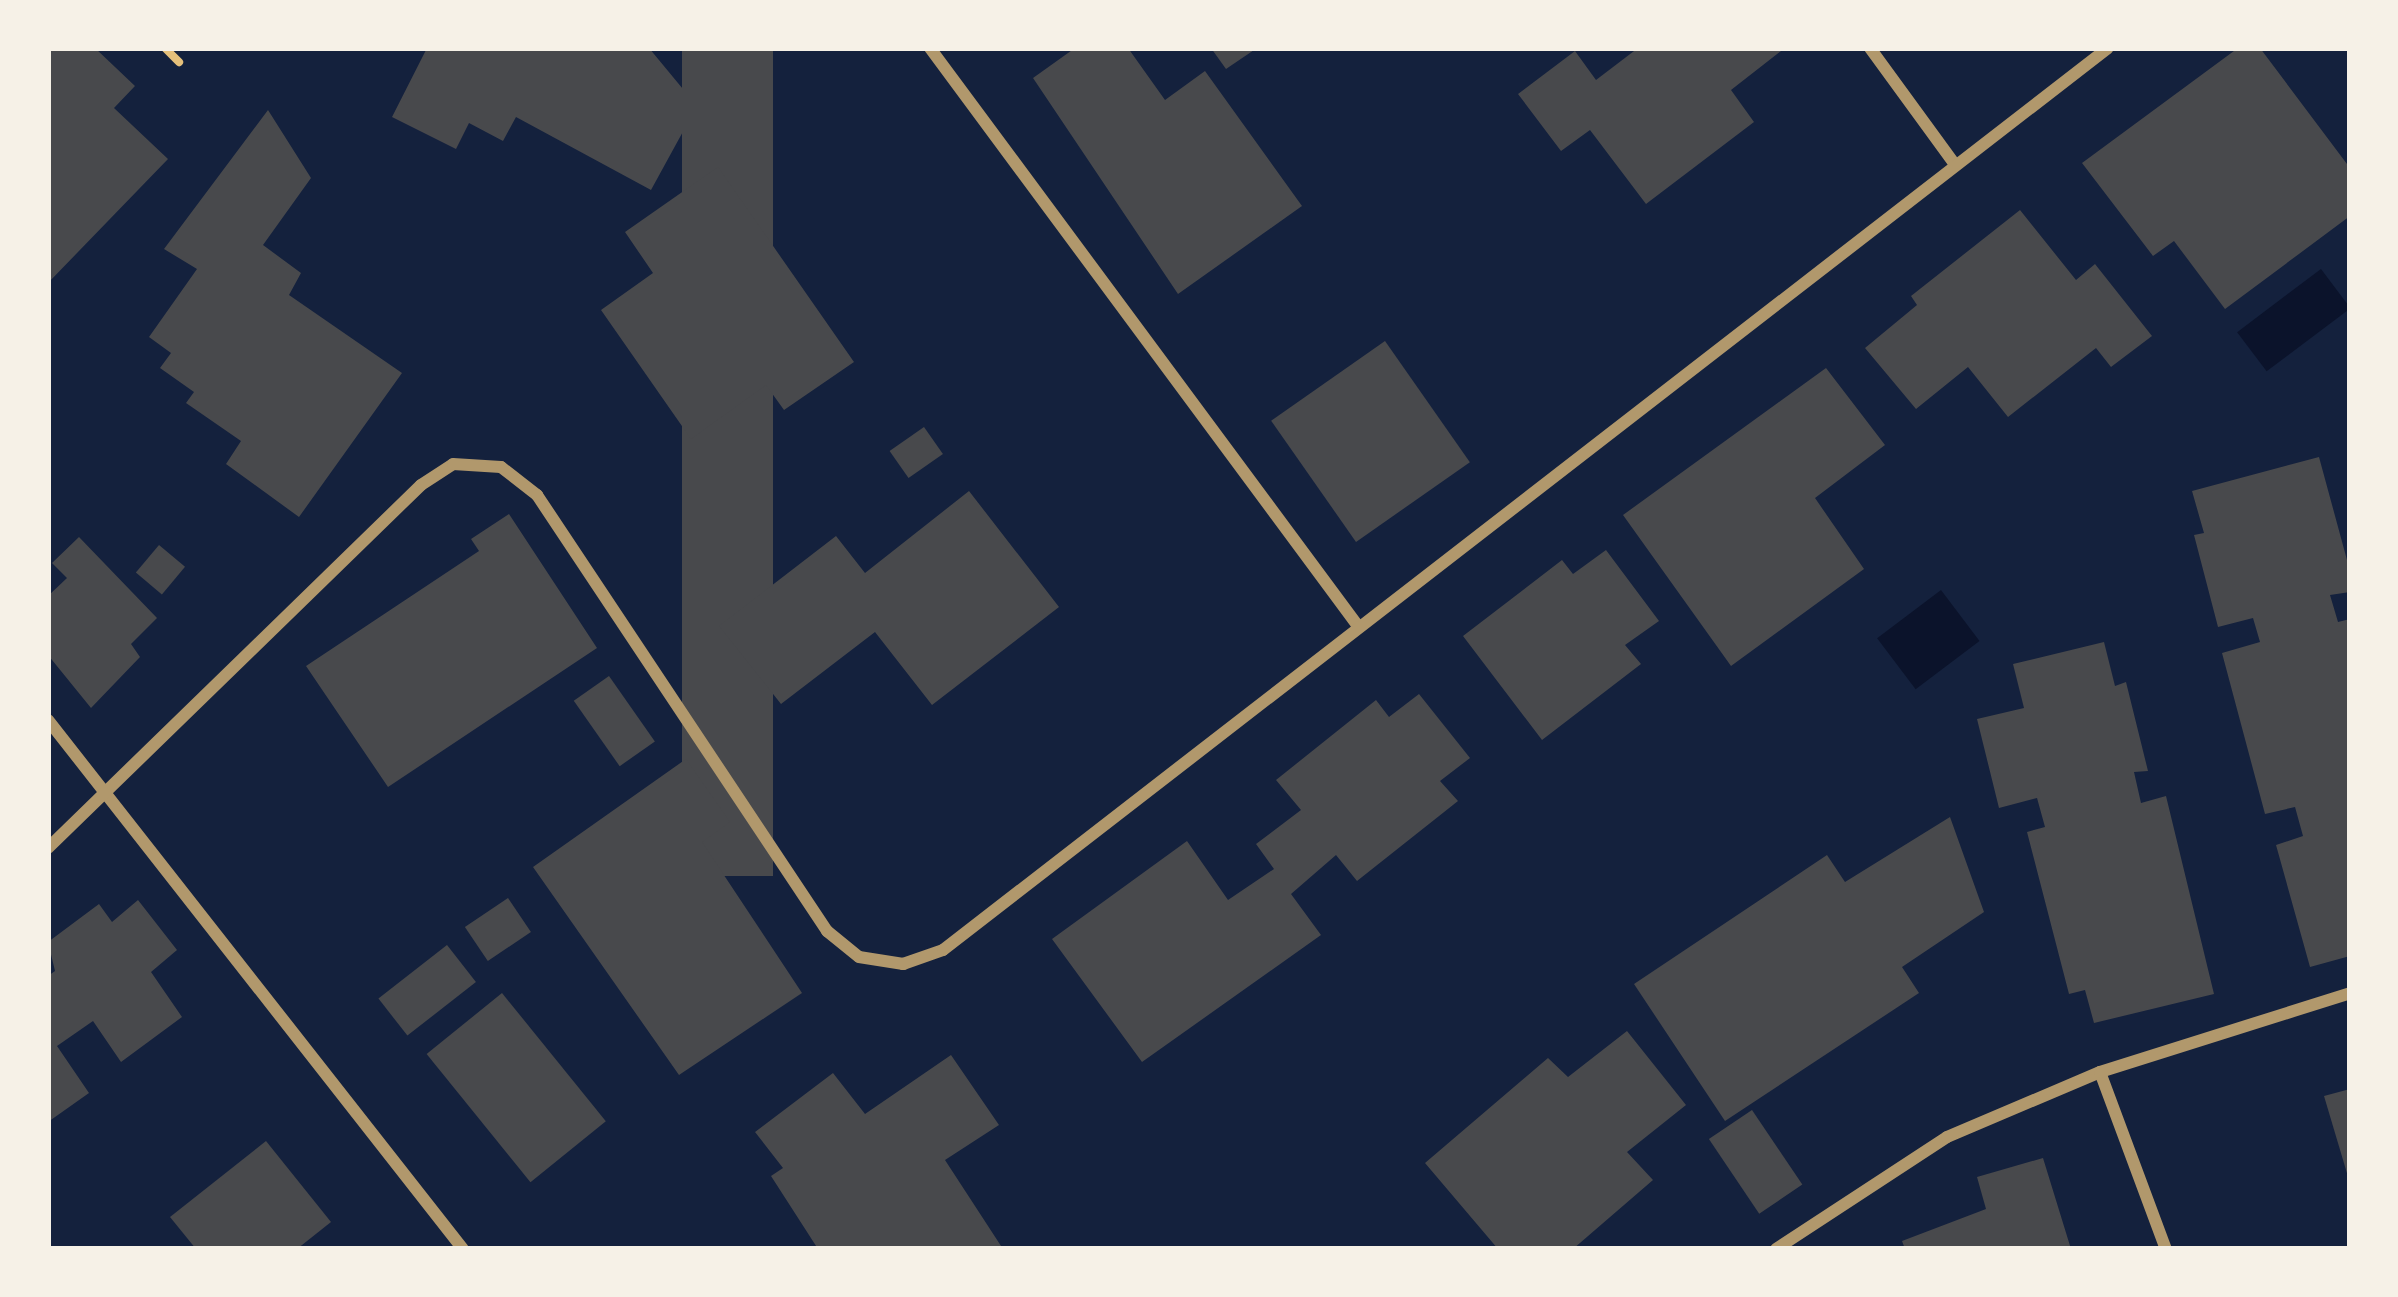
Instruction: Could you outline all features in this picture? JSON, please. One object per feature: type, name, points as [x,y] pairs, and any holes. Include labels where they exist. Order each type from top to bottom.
[{"type":"street","points":[[930,48],[1358,626]]},
{"type":"street","points":[[1870,48],[1954,163]]},
{"type":"street","points":[[48,848],[77,826],[101,790],[421,485],[454,464],[501,467],[537,495],[827,931],[859,957],[903,964],[944,950],[2108,48]]},
{"type":"street","points":[[48,720],[463,1249]]},
{"type":"street","points":[[1776,1249],[1948,1137],[2100,1072],[2350,993]]},
{"type":"street","points":[[2100,1072],[2166,1249]]},
{"type":"path","points":[[165,48],[179,62]]},
{"type":"water","points":[[2321,269],[2350,309],[2267,371],[2237,332]]},
{"type":"water","points":[[1941,590],[1980,641],[1916,689],[1877,638]]},
{"type":"building","points":[[48,48],[95,48],[135,86],[114,108],[168,159],[48,283]]},
{"type":"building","points":[[427,48],[649,48],[697,106],[651,190],[516,117],[503,141],[469,123],[456,149],[392,117]]},
{"type":"building","points":[[682,48],[773,48],[773,876],[682,876]]},
{"type":"building","points":[[1075,48],[1128,48],[1165,100],[1205,71],[1302,206],[1178,294],[1033,78]]},
{"type":"building","points":[[1211,48],[1257,48],[1226,69]]},
{"type":"building","points":[[1638,48],[1781,51],[1731,90],[1754,122],[1646,204],[1590,130],[1561,151],[1518,94],[1575,51],[1596,80]]},
{"type":"building","points":[[2238,48],[2260,48],[2350,168],[2350,216],[2225,309],[2174,241],[2153,256],[2082,163]]},
{"type":"building","points":[[268,110],[311,178],[263,245],[301,273],[289,295],[402,373],[299,517],[226,464],[241,441],[186,403],[194,392],[160,368],[171,353],[149,337],[197,269],[164,249]]},
{"type":"building","points":[[718,167],[854,362],[784,410],[766,385],[691,439],[601,310],[653,273],[625,232]]},
{"type":"building","points":[[2020,210],[2076,280],[2095,264],[2152,336],[2111,367],[2096,348],[2008,417],[1968,367],[1916,409],[1865,348],[1917,305],[1911,296]]},
{"type":"building","points":[[1385,341],[1470,462],[1356,542],[1271,421]]},
{"type":"building","points":[[1826,368],[1885,445],[1815,498],[1864,569],[1731,666],[1623,515]]},
{"type":"building","points":[[924,427],[943,454],[909,478],[890,451]]},
{"type":"building","points":[[2319,457],[2350,571],[2350,592],[2330,595],[2338,622],[2350,619],[2350,956],[2310,967],[2276,845],[2303,836],[2295,807],[2265,814],[2222,653],[2260,642],[2253,618],[2218,627],[2194,535],[2204,533],[2192,491]]},
{"type":"building","points":[[969,491],[1059,607],[932,705],[875,632],[781,704],[719,626],[836,536],[865,573]]},
{"type":"building","points":[[509,514],[597,648],[388,787],[306,666],[479,551],[471,539]]},
{"type":"building","points":[[79,537],[157,618],[131,644],[140,657],[91,708],[48,655],[48,596],[67,578],[52,563]]},
{"type":"building","points":[[159,545],[185,567],[162,594],[136,573]]},
{"type":"building","points":[[1606,550],[1659,621],[1625,645],[1641,664],[1542,740],[1463,636],[1562,560],[1573,574]]},
{"type":"building","points":[[2104,642],[2115,686],[2126,682],[2148,771],[2134,772],[2141,803],[2166,796],[2214,994],[2094,1023],[2085,990],[2069,994],[2027,832],[2045,827],[2037,798],[1999,808],[1977,719],[2024,708],[2013,664]]},
{"type":"building","points":[[609,676],[655,742],[620,766],[574,701]]},
{"type":"building","points":[[1419,694],[1470,758],[1440,781],[1458,801],[1357,881],[1336,855],[1291,894],[1321,935],[1142,1062],[1052,939],[1187,841],[1228,900],[1274,869],[1256,844],[1301,810],[1276,780],[1376,700],[1389,717]]},
{"type":"building","points":[[686,759],[730,822],[702,842],[802,993],[679,1075],[533,867]]},
{"type":"building","points":[[1950,817],[1984,912],[1902,967],[1919,993],[1725,1121],[1634,984],[1827,855],[1845,882]]},
{"type":"building","points":[[508,898],[531,932],[488,961],[465,927]]},
{"type":"building","points":[[138,900],[177,950],[151,972],[182,1017],[121,1062],[93,1021],[57,1046],[89,1093],[48,1122],[48,976],[55,971],[48,942],[99,904],[112,922]]},
{"type":"building","points":[[447,945],[476,982],[407,1036],[378,999]]},
{"type":"building","points":[[502,993],[606,1121],[530,1182],[427,1054]]},
{"type":"building","points":[[1627,1031],[1686,1105],[1627,1152],[1653,1180],[1573,1249],[1498,1249],[1425,1163],[1548,1058],[1568,1077]]},
{"type":"building","points":[[951,1055],[999,1125],[945,1160],[1003,1249],[818,1249],[771,1176],[783,1168],[755,1132],[833,1073],[865,1114]]},
{"type":"building","points":[[2350,1089],[2350,1180],[2349,1180],[2324,1096]]},
{"type":"building","points":[[1752,1110],[1802,1185],[1759,1214],[1709,1139]]},
{"type":"building","points":[[266,1141],[331,1222],[297,1249],[196,1249],[170,1217]]},
{"type":"building","points":[[2043,1158],[2071,1249],[1905,1249],[1902,1241],[1986,1209],[1977,1177]]}]
